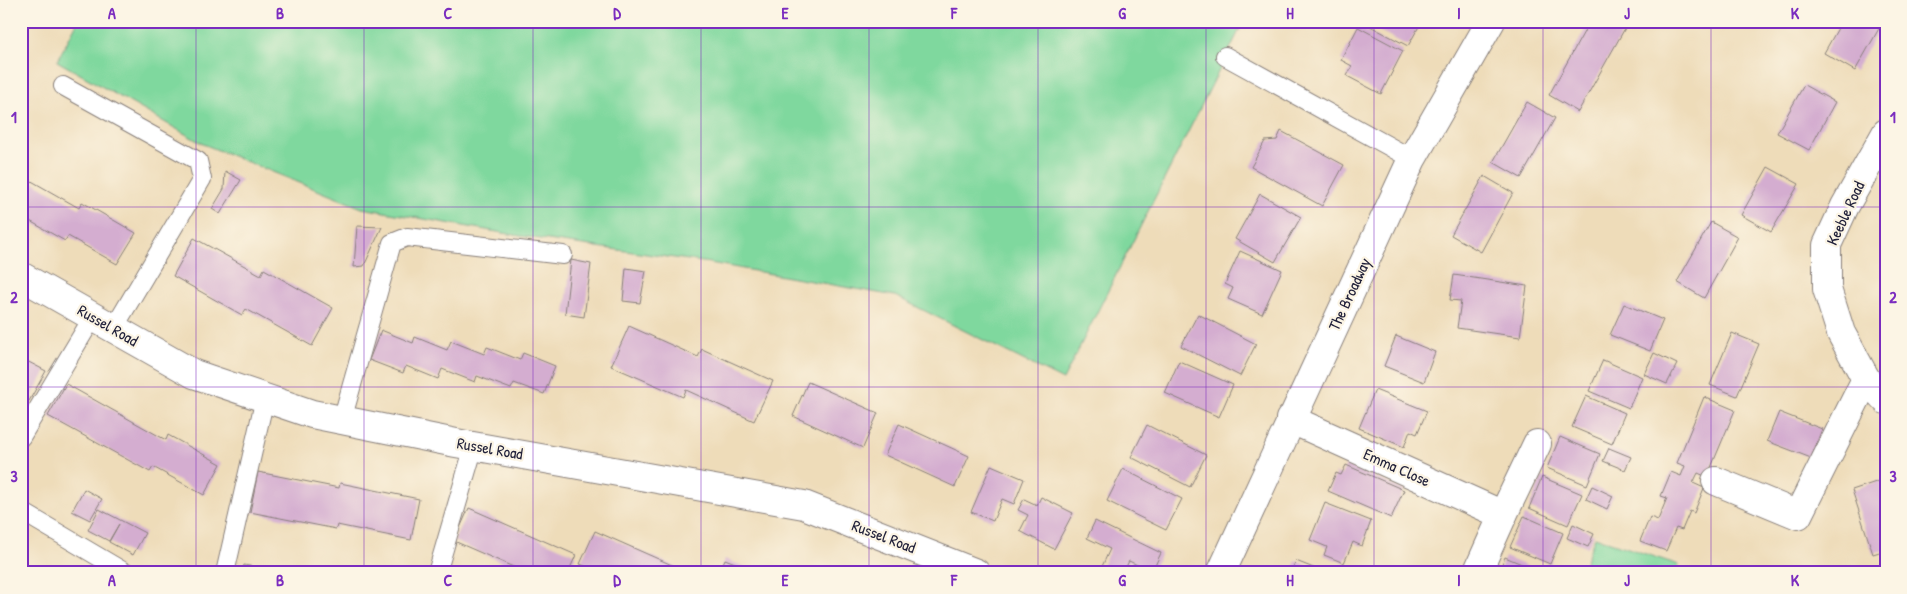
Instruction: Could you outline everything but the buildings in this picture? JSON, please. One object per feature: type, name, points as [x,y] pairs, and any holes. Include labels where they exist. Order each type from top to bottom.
[{"type":"street","name":"The Broadway","points":[[1220,573],[1412,159],[1491,21]]},
{"type":"street","name":"Keeble Road","points":[[1886,134],[1845,206],[1828,245],[1827,289],[1841,334],[1866,379],[1886,400]]},
{"type":"street","name":"Russel Road","points":[[21,276],[194,374],[312,414],[474,446],[804,504],[976,573]]},
{"type":"street","points":[[1716,481],[1798,515],[1866,379]]},
{"type":"street","name":"Emma Close","points":[[1290,419],[1503,515]]},
{"type":"street","points":[[1477,573],[1537,444]]},
{"type":"lane","points":[[1225,56],[1412,159]]},
{"type":"lane","points":[[21,437],[104,323],[202,179],[198,161],[63,86]]},
{"type":"lane","points":[[342,420],[392,243],[407,237],[563,255]]},
{"type":"lane","points":[[225,573],[264,398]]},
{"type":"lane","points":[[437,573],[474,446]]},
{"type":"lane","points":[[21,511],[126,573]]},
{"type":"green space","points":[[78,21],[1244,21],[1063,380],[895,296],[710,263],[520,236],[362,208],[203,144],[57,61]]},
{"type":"green space","points":[[1595,537],[1679,565],[1676,573],[1581,573]]}]
